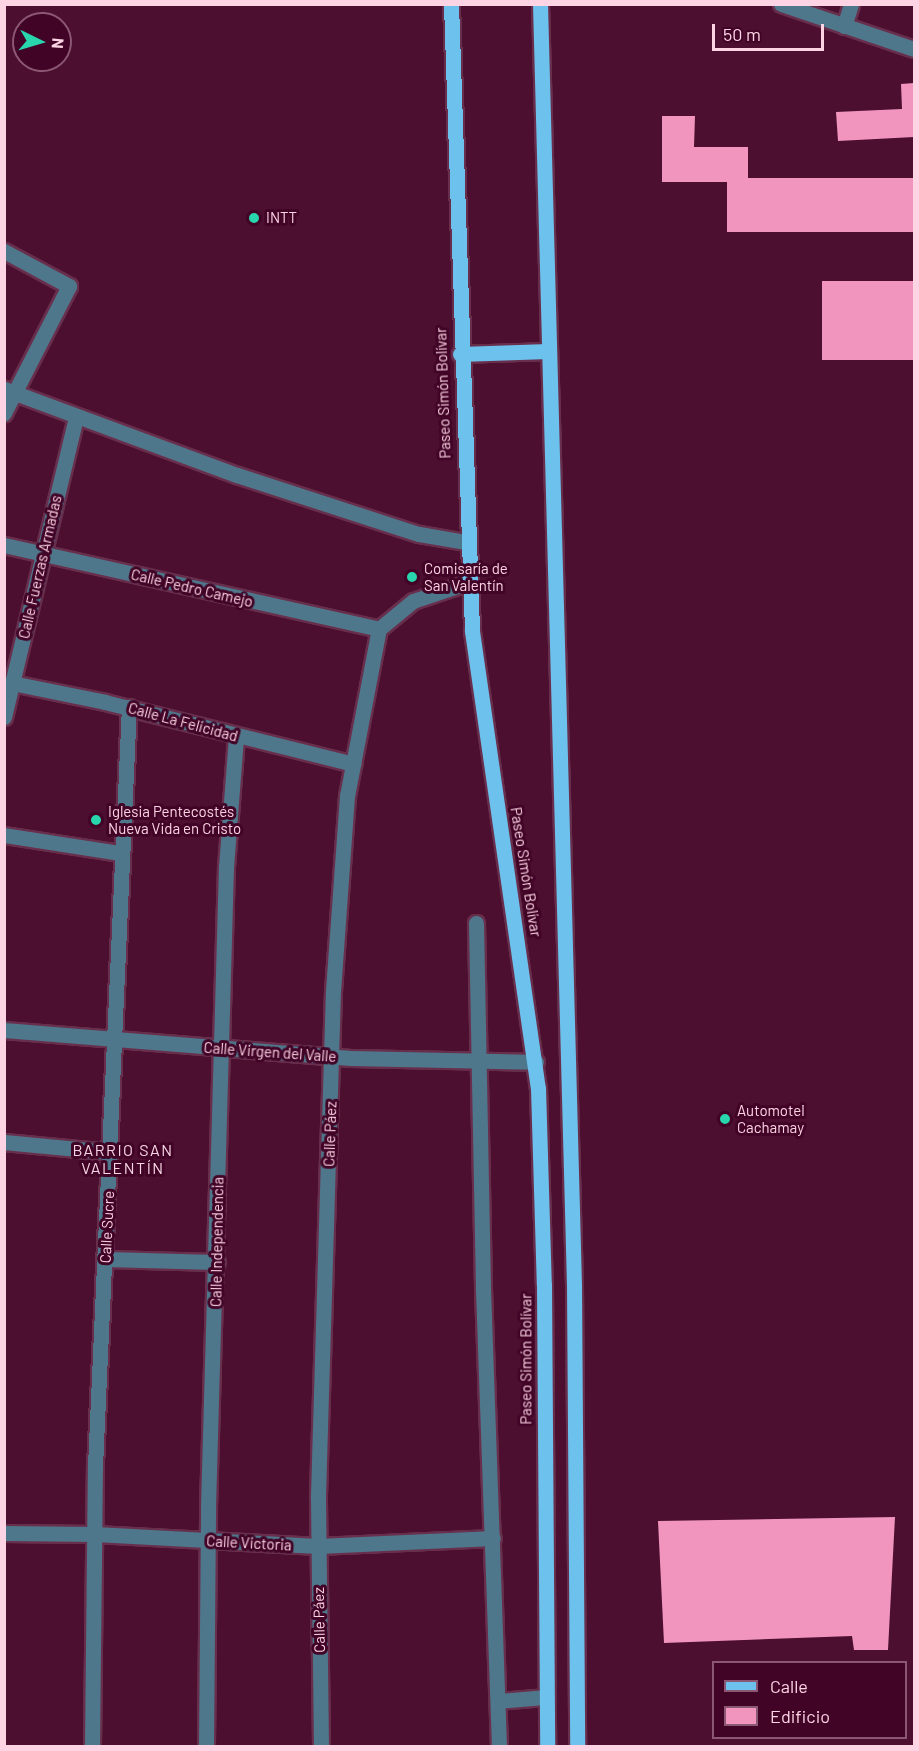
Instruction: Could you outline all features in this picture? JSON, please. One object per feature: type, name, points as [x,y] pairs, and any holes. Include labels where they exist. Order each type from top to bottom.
[{"type":"main road","name":"Paseo Simón Bolívar","points":[[451,4],[460,354],[469,582],[478,687],[536,1062],[544,1274],[547,1746]]},
{"type":"main road","name":"Paseo Simón Bolívar","points":[[540,4],[574,1285],[577,1746]]},
{"type":"main road","points":[[460,354],[548,351]]},
{"type":"street","points":[[781,4],[915,49]]},
{"type":"street","points":[[844,26],[851,4]]},
{"type":"street","points":[[4,251],[69,286],[9,392],[4,413]]},
{"type":"street","points":[[9,392],[419,534],[466,542]]},
{"type":"street","name":"Calle Fuerzas Armadas","points":[[4,717],[76,417]]},
{"type":"street","name":"Calle Pedro Camejo","points":[[4,545],[379,629]]},
{"type":"street","points":[[379,629],[413,601],[469,582]]},
{"type":"street","name":"Calle Páez","points":[[321,1746],[318,1546],[337,911],[352,764],[379,629]]},
{"type":"street","name":"Calle La Felicidad","points":[[12,683],[129,707],[236,737],[352,764]]},
{"type":"street","name":"Calle Sucre","points":[[92,1746],[95,1534],[111,1152],[120,854],[129,707]]},
{"type":"street","name":"Calle Independencia","points":[[206,1746],[208,1541],[226,867],[236,737]]},
{"type":"street","points":[[4,835],[120,854]]},
{"type":"street","points":[[476,923],[478,1062],[499,1746]]},
{"type":"street","name":"Calle Virgen del Valle","points":[[4,1030],[115,1041],[332,1057],[536,1062]]},
{"type":"street","points":[[4,1142],[111,1152]]},
{"type":"street","points":[[105,1259],[217,1262]]},
{"type":"street","name":"Calle Victoria","points":[[4,1533],[95,1534],[318,1546],[493,1538]]},
{"type":"street","points":[[498,1701],[546,1697]]},
{"type":"building","points":[[914,83],[914,137],[838,141],[836,112],[902,109],[901,84]]},
{"type":"building","points":[[662,116],[695,116],[694,147],[748,147],[748,182],[662,182]]},
{"type":"building","points":[[727,178],[914,178],[914,232],[727,232]]},
{"type":"building","points":[[822,281],[914,281],[914,360],[822,360]]},
{"type":"building","points":[[895,1517],[888,1650],[854,1650],[852,1636],[664,1643],[658,1521]]},
{"type":"place","name":"INTT","points":[[254,218]]},
{"type":"place","name":"Comisaría de San Valentín","points":[[412,577]]},
{"type":"place","name":"Iglesia Pentecostés Nueva Vida en Cristo","points":[[96,820]]},
{"type":"place","name":"Automotel Cachamay","points":[[725,1119]]},
{"type":"district","name":"BARRIO SAN VALENTÍN","points":[[123,1159]]}]
